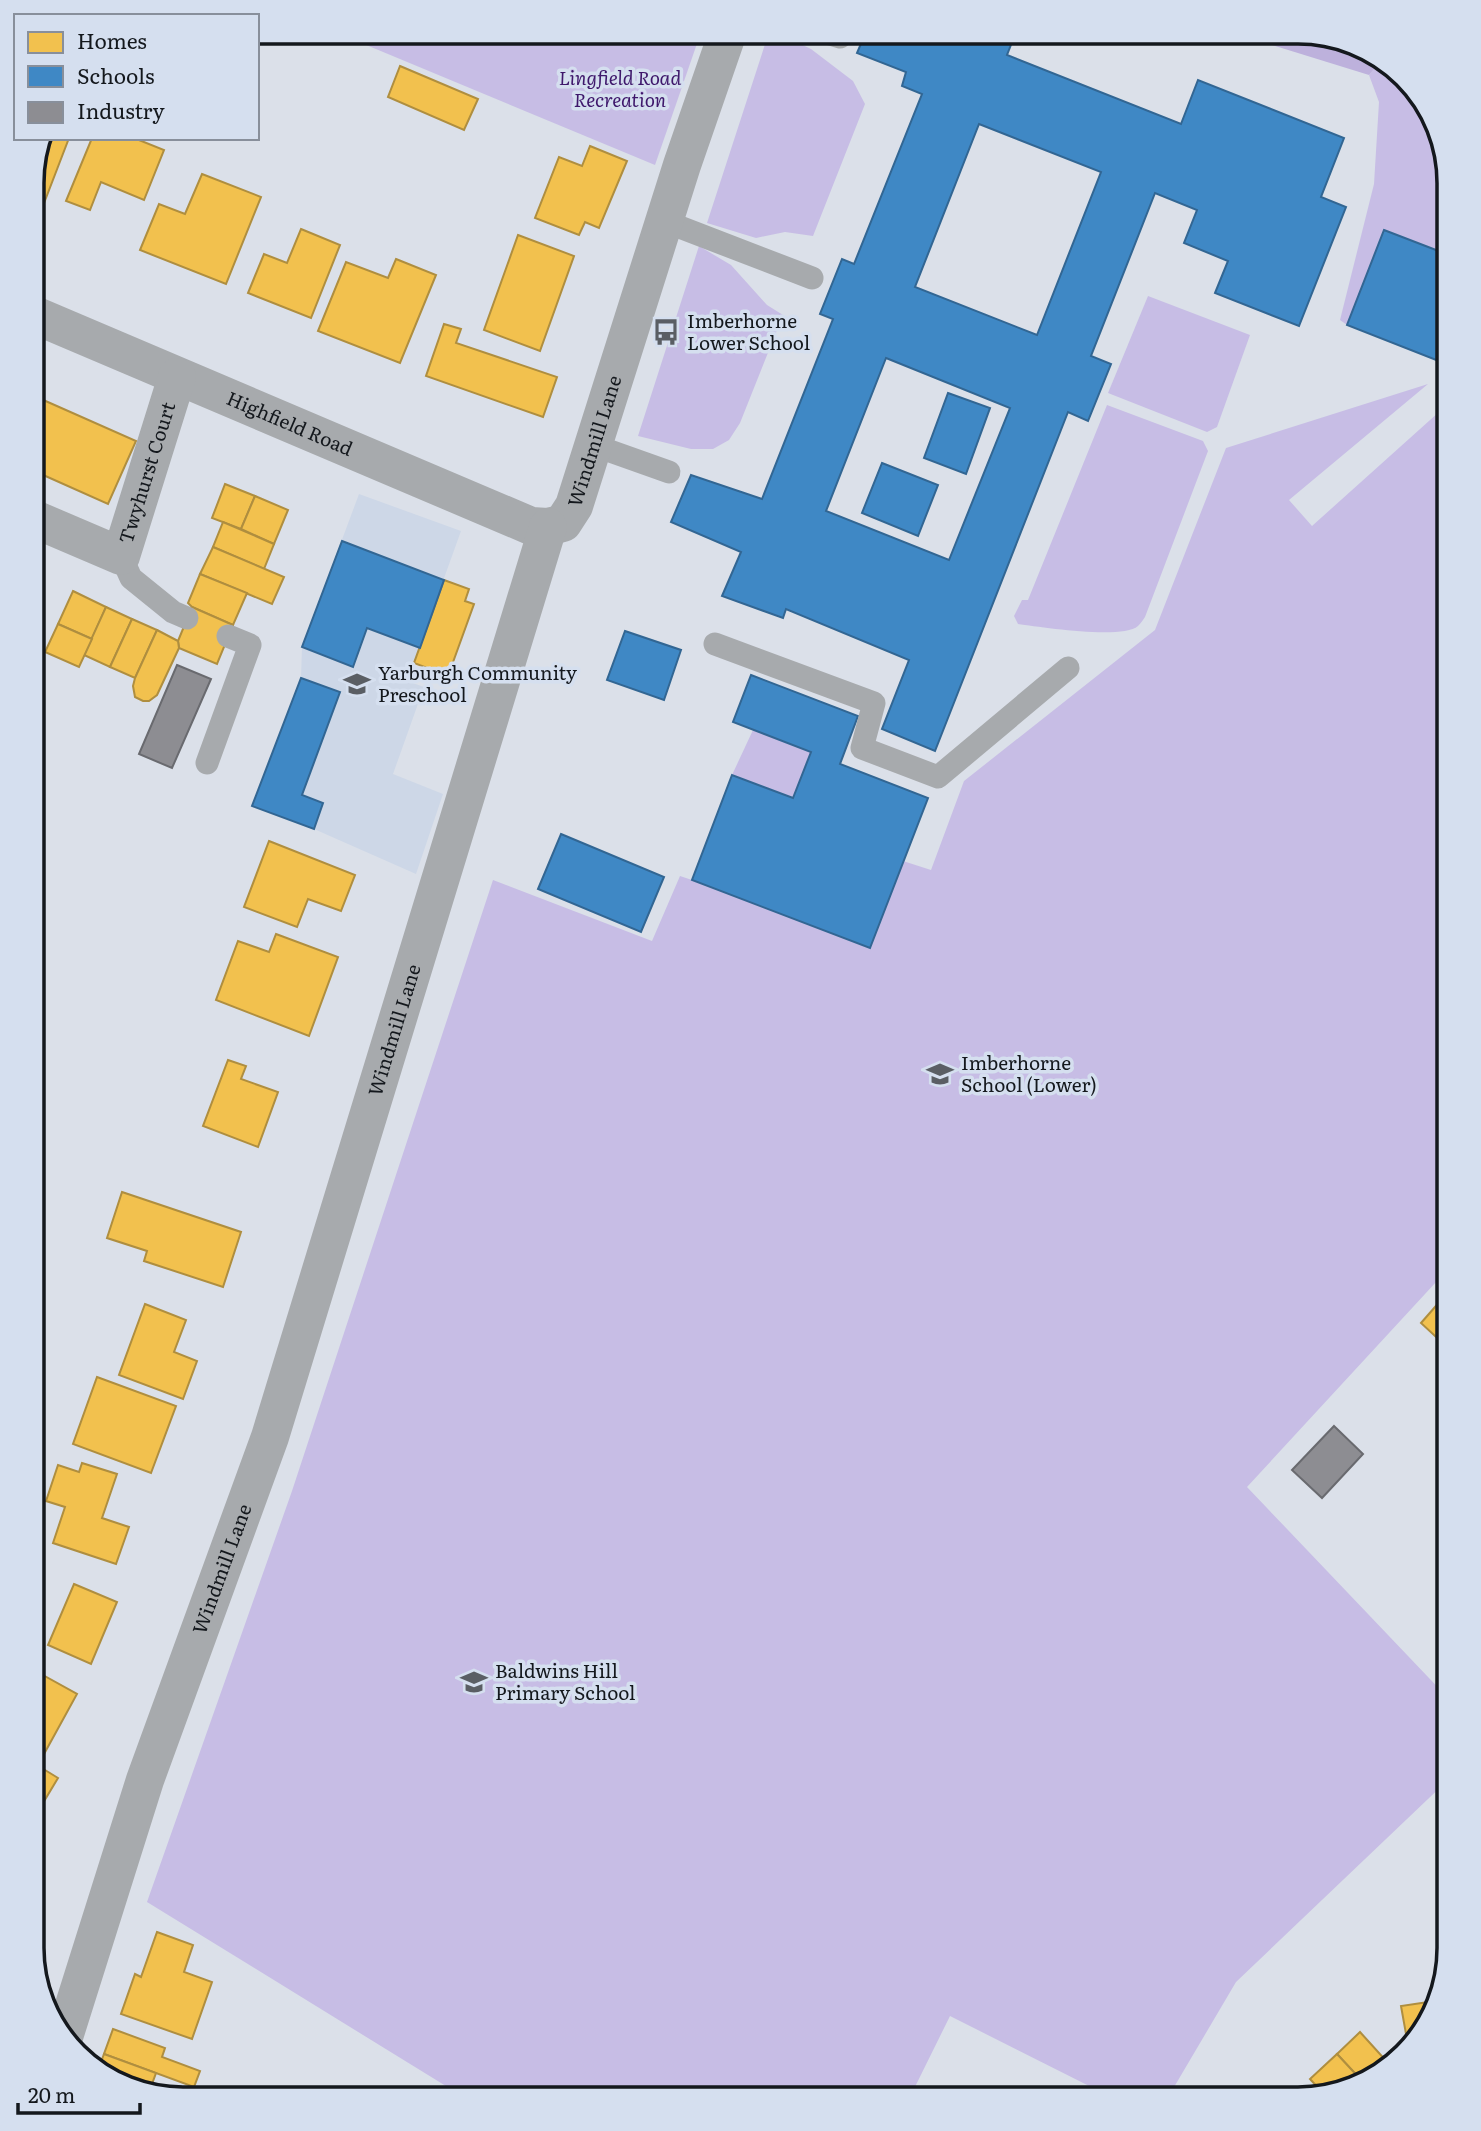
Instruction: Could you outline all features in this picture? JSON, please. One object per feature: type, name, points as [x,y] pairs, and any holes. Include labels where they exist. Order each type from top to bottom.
[{"type":"street","name":"Windmill Lane","points":[[67,2025],[145,1780],[270,1437],[548,527],[563,523],[574,506],[664,221],[724,44]]},
{"type":"street","name":"Highfield Road","points":[[44,319],[508,517],[531,526],[548,527]]},
{"type":"street","name":"Twyhurst Court","points":[[44,523],[121,556],[177,377]]},
{"type":"lane","points":[[664,221],[812,278]]},
{"type":"lane","points":[[593,444],[669,472]]},
{"type":"lane","points":[[121,556],[131,578],[173,612],[187,618]]},
{"type":"lane","points":[[207,762],[250,645],[228,636]]},
{"type":"lane","points":[[715,644],[874,703],[862,748],[938,777],[1068,668]]},
{"type":"shaded area","points":[[1270,44],[1325,46],[1360,58],[1376,67],[1369,75]]},
{"type":"shaded area","name":"Yarburgh Community Preschool","points":[[359,494],[461,531],[407,681],[424,687],[393,774],[443,794],[416,874],[314,829],[252,806],[301,678],[302,647]]},
{"type":"green space","name":"Lingfield Road Recreation","points":[[364,44],[697,44],[655,165]]},
{"type":"green space","points":[[765,44],[800,44],[853,81],[865,104],[813,236],[785,232],[756,238],[707,223]]},
{"type":"green space","points":[[1376,67],[1396,85],[1419,113],[1427,130],[1436,165],[1437,250],[1384,230],[1347,325],[1340,320],[1374,184],[1379,102],[1369,75]]},
{"type":"green space","points":[[699,246],[731,265],[767,305],[783,315],[740,423],[729,440],[713,449],[691,449],[638,436]]},
{"type":"green space","points":[[1148,296],[1250,335],[1217,427],[1207,432],[1108,393]]},
{"type":"green space","name":"Imberhorne School (Lower)","points":[[1428,384],[1289,500],[1312,526],[1437,414],[1437,1281],[1247,1487],[1437,1686],[1437,1790],[1236,1982],[1174,2087],[1091,2087],[950,2016],[915,2087],[448,2087],[147,1902],[292,1491],[493,880],[652,941],[680,876],[692,880],[903,861],[931,870],[964,781],[1155,630],[1226,448]]},
{"type":"green space","points":[[1107,405],[1203,441],[1208,451],[1145,617],[1138,626],[1116,632],[1018,624],[1014,616],[1022,600],[1028,600]]},
{"type":"green space","points":[[753,730],[811,752],[793,798],[732,775]]},
{"type":"building: Homes","points":[[400,66],[478,99],[464,130],[388,97]]},
{"type":"building: Homes","points":[[50,140],[68,140],[44,203],[44,174]]},
{"type":"building: Homes","points":[[91,140],[139,140],[164,150],[144,200],[101,182],[90,210],[66,201]]},
{"type":"building: Homes","points":[[590,146],[627,161],[599,228],[585,222],[579,235],[535,218],[559,157],[582,166]]},
{"type":"building: Homes","points":[[202,174],[261,197],[226,284],[140,250],[159,204],[185,214]]},
{"type":"building: Homes","points":[[301,229],[340,245],[311,318],[248,293],[264,254],[287,263]]},
{"type":"building: Homes","points":[[518,235],[574,256],[540,351],[484,330]]},
{"type":"building: Homes","points":[[396,259],[436,275],[400,363],[318,331],[346,262],[388,278]]},
{"type":"building: Homes","points":[[444,324],[461,329],[456,343],[557,377],[543,417],[426,376]]},
{"type":"building: Homes","points":[[44,400],[136,441],[108,504],[44,475]]},
{"type":"building: Homes","points":[[225,484],[255,496],[241,529],[212,518]]},
{"type":"building: Homes","points":[[255,496],[288,510],[274,544],[241,529]]},
{"type":"building: Homes","points":[[223,522],[274,544],[264,569],[213,547]]},
{"type":"building: Homes","points":[[213,547],[284,577],[272,604],[200,574]]},
{"type":"building: Homes","points":[[200,574],[247,593],[233,625],[188,603]]},
{"type":"building: Homes","points":[[444,580],[469,589],[465,601],[474,604],[448,676],[414,663]]},
{"type":"building: Homes","points":[[73,591],[106,607],[92,639],[58,624]]},
{"type":"building: Homes","points":[[106,607],[132,619],[110,667],[84,655]]},
{"type":"building: Homes","points":[[192,607],[233,625],[217,664],[179,648],[178,641]]},
{"type":"building: Homes","points":[[132,619],[157,630],[135,678],[110,667]]},
{"type":"building: Homes","points":[[58,624],[92,639],[79,667],[45,652]]},
{"type":"building: Homes","points":[[157,630],[178,641],[179,648],[157,695],[149,701],[143,701],[135,697],[133,686]]},
{"type":"building: Homes","points":[[269,841],[355,875],[341,911],[308,899],[297,927],[244,907]]},
{"type":"building: Homes","points":[[276,934],[338,957],[309,1036],[216,1000],[238,941],[269,952]]},
{"type":"building: Homes","points":[[228,1060],[246,1066],[241,1079],[278,1092],[258,1147],[203,1126]]},
{"type":"building: Homes","points":[[122,1192],[241,1232],[223,1287],[144,1261],[147,1251],[107,1238]]},
{"type":"building: Homes","points":[[145,1304],[186,1320],[174,1352],[197,1361],[183,1399],[119,1375]]},
{"type":"building: Homes","points":[[1437,1305],[1437,1338],[1421,1323]]},
{"type":"building: Homes","points":[[97,1377],[176,1406],[151,1473],[73,1444]]},
{"type":"building: Homes","points":[[82,1463],[117,1474],[102,1518],[129,1527],[116,1564],[53,1543],[65,1507],[46,1501],[58,1465],[79,1472]]},
{"type":"building: Homes","points":[[74,1584],[117,1602],[91,1664],[48,1645]]},
{"type":"building: Homes","points":[[44,1676],[77,1694],[44,1754]]},
{"type":"building: Homes","points":[[44,1769],[58,1778],[44,1801]]},
{"type":"building: Homes","points":[[157,1932],[193,1945],[184,1972],[212,1982],[192,2039],[121,2014],[135,1974],[141,1977]]},
{"type":"building: Homes","points":[[1426,2002],[1406,2035],[1401,2006]]},
{"type":"building: Homes","points":[[113,2029],[165,2048],[162,2057],[200,2071],[194,2087],[104,2054]]},
{"type":"building: Homes","points":[[1360,2032],[1383,2058],[1356,2075],[1337,2054]]},
{"type":"building: Homes","points":[[104,2054],[156,2073],[152,2084],[147,2083],[113,2069],[102,2061]]},
{"type":"building: Homes","points":[[1337,2054],[1356,2075],[1316,2086],[1310,2079]]},
{"type":"building: Schools","points":[[861,44],[1011,44],[1007,55],[1181,124],[1198,80],[1344,138],[1321,197],[1346,207],[1299,326],[1215,293],[1228,261],[1184,243],[1197,210],[1155,193],[1091,356],[1111,364],[1088,421],[1068,412],[935,751],[882,729],[909,660],[786,609],[783,618],[722,596],[741,552],[671,522],[691,475],[762,499],[833,319],[820,314],[842,259],[854,264],[922,94],[902,86],[906,72],[857,53]],"holes":[[[979,124],[1101,172],[1037,335],[915,287]],[[886,358],[1010,408],[949,560],[826,511]]]},
{"type":"building: Schools","points":[[1384,230],[1437,250],[1437,360],[1347,325]]},
{"type":"building: Schools","points":[[948,393],[990,408],[966,474],[924,458]]},
{"type":"building: Schools","points":[[882,463],[938,485],[918,536],[862,513]]},
{"type":"building: Schools","points":[[342,541],[444,580],[420,648],[367,628],[353,667],[302,647]]},
{"type":"building: Schools","points":[[625,631],[681,650],[664,700],[607,680]]},
{"type":"building: Schools","points":[[751,675],[858,716],[840,764],[928,798],[870,948],[692,880],[732,775],[793,798],[811,752],[733,722]]},
{"type":"building: Schools","points":[[301,678],[340,692],[302,795],[323,803],[314,829],[252,806]]},
{"type":"building: Schools","points":[[561,834],[664,877],[641,932],[538,889]]},
{"type":"building: Industry","points":[[177,665],[211,679],[172,768],[139,754]]},
{"type":"building: Industry","points":[[1334,1426],[1363,1454],[1322,1498],[1292,1470]]},
{"type":"place","name":"Imberhorne Lower School","points":[[666,332]]},
{"type":"place","name":"Yarburgh Community Preschool","points":[[357,684]]},
{"type":"place","name":"Imberhorne School (Lower)","points":[[940,1074]]},
{"type":"place","name":"Baldwins Hill Primary School","points":[[474,1682]]}]
